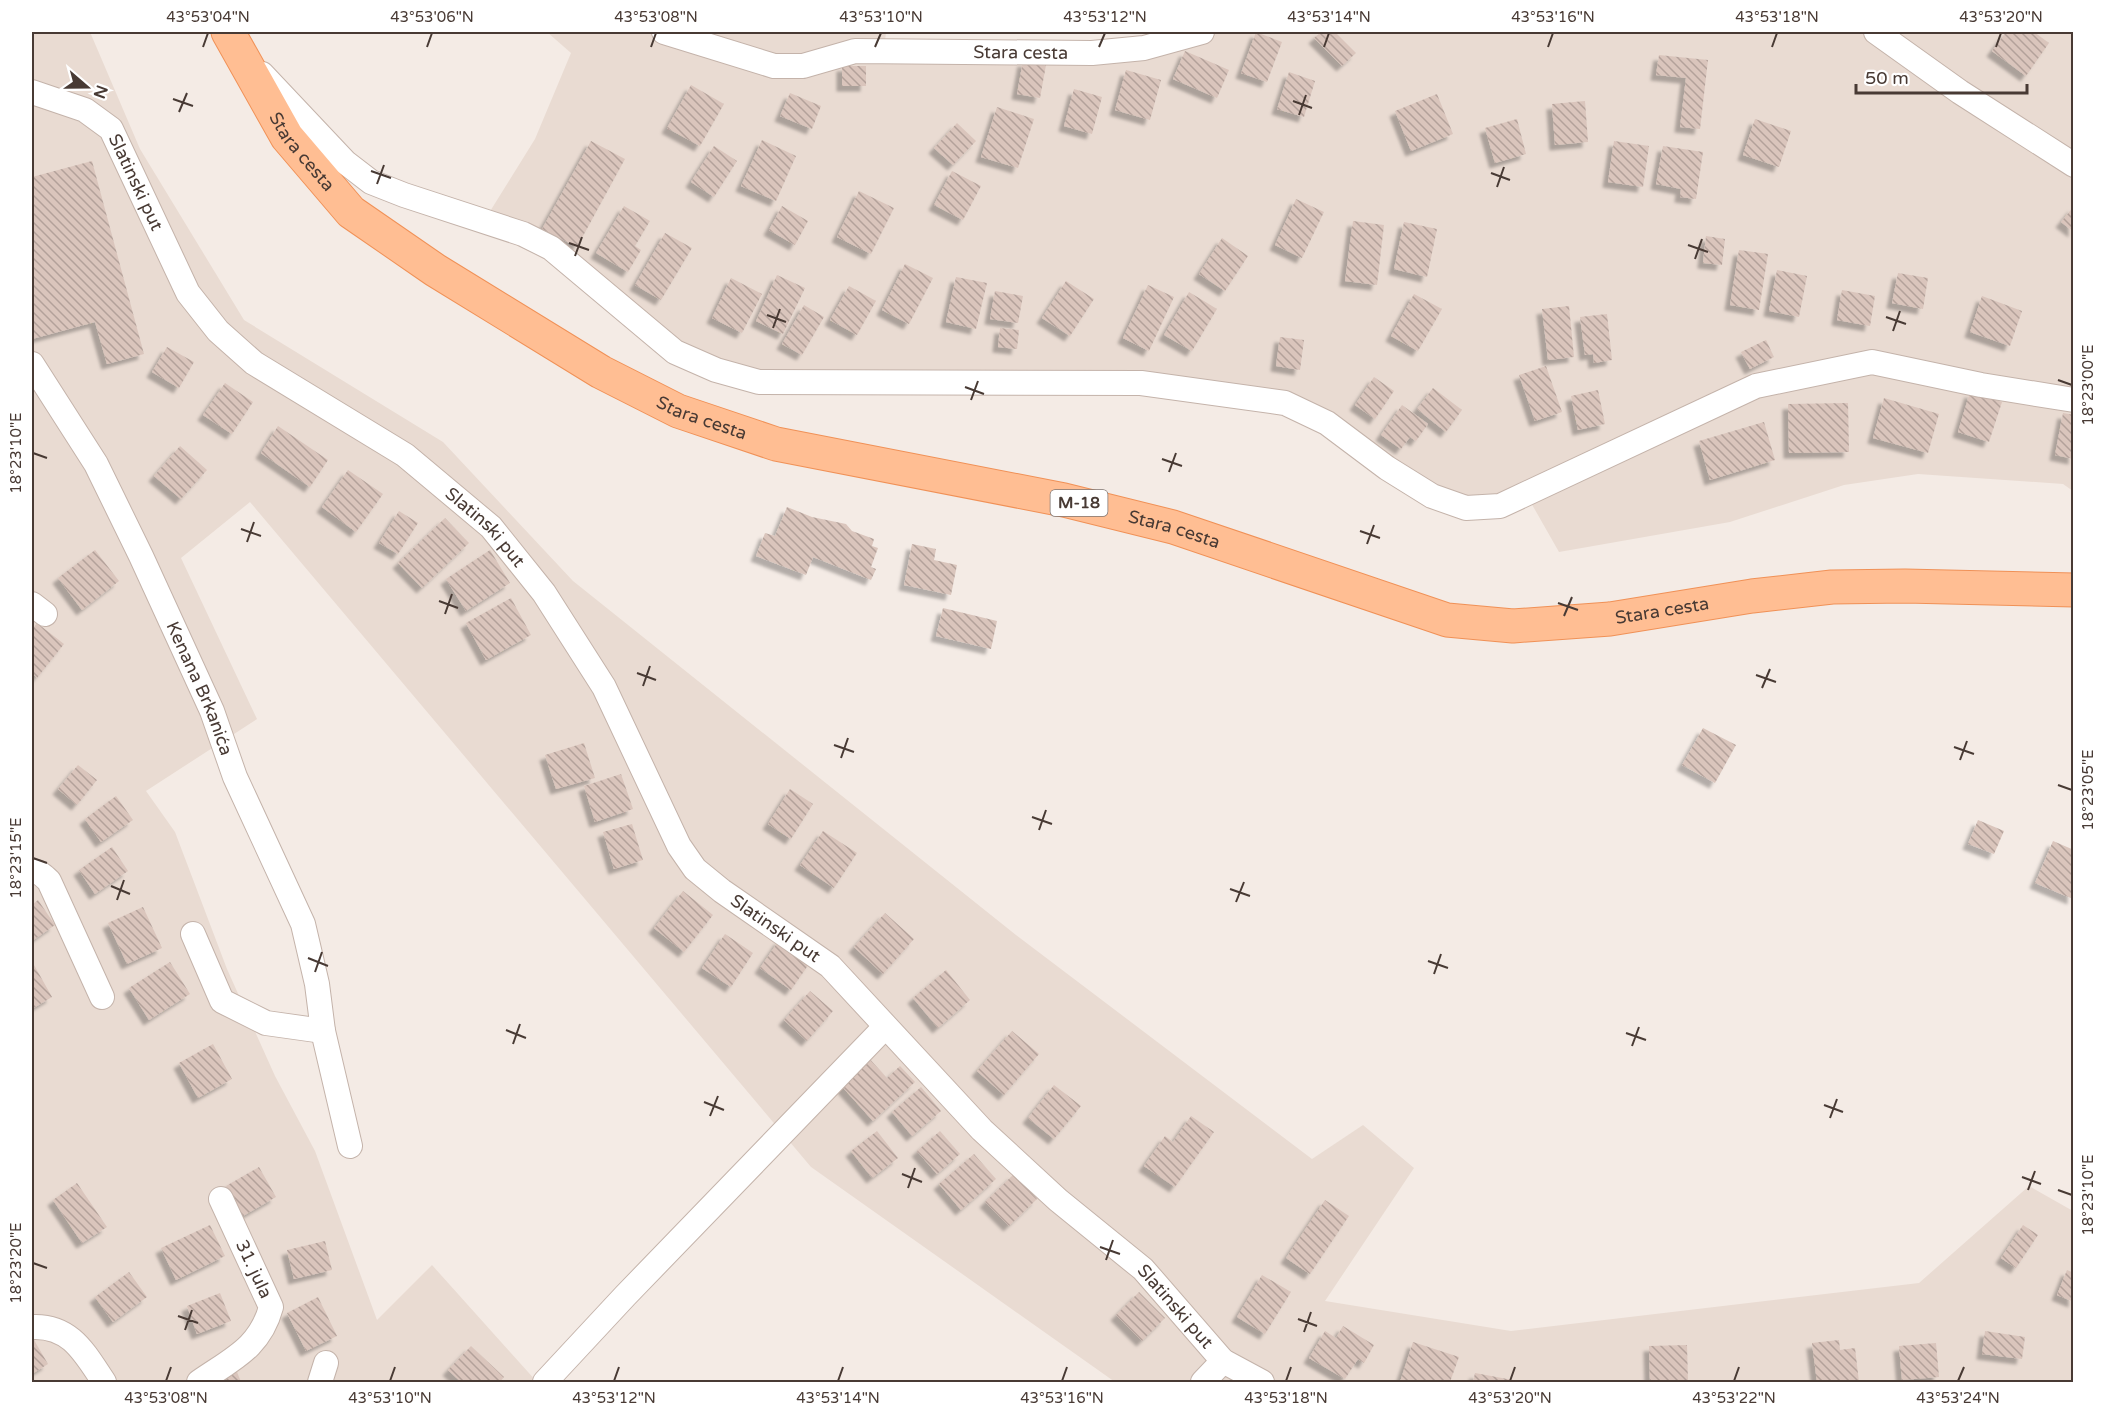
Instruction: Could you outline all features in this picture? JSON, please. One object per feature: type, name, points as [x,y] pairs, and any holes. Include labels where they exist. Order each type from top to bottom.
[{"type":"main road","name":"Stara cesta","points":[[232,39],[287,137],[351,212],[435,270],[601,372],[678,411],[776,444],[1064,500],[1173,527],[1447,620],[1513,627],[1610,619],[1752,596],[1832,587],[1905,586],[2073,590]]},
{"type":"street","name":"Stara cesta","points":[[664,32],[774,66],[803,66],[856,41],[1092,53],[1144,48],[1202,32]]},
{"type":"street","points":[[1876,32],[1960,92],[2073,165]]},
{"type":"street","name":"Stara cesta","points":[[232,39],[345,162],[371,182],[523,234],[551,248],[675,352],[716,370],[759,382],[1141,383],[1285,403],[1327,423],[1387,468],[1432,496],[1466,508],[1500,506],[1756,386],[1872,362],[1981,385],[2073,399]]},
{"type":"street","name":"Slatinski put","points":[[32,92],[86,110],[111,129],[188,293],[218,331],[254,363],[405,455],[490,527],[544,593],[604,687],[679,846],[695,869],[722,891],[830,966],[982,1130],[1058,1200],[1143,1269],[1223,1361],[1262,1383]]},
{"type":"street","name":"Kenana Brkanića","points":[[32,364],[96,464],[141,556],[212,711],[235,777],[303,924],[318,984],[322,1031],[350,1146]]},
{"type":"street","points":[[32,872],[44,875],[49,881],[102,997]]},
{"type":"street","points":[[193,934],[222,1000],[266,1023],[322,1031]]},
{"type":"street","points":[[545,1383],[625,1296],[885,1027]]},
{"type":"street","name":"31. jula","points":[[200,1383],[252,1345],[267,1324],[271,1307],[221,1199]]},
{"type":"street","points":[[32,1327],[61,1332],[79,1345],[104,1383]]},
{"type":"street","points":[[1203,1383],[1223,1361]]},
{"type":"shaded area","points":[[32,32],[90,32],[140,149],[244,320],[443,442],[573,581],[1016,935],[1312,1159],[1363,1125],[1414,1168],[1325,1301],[1511,1331],[1919,1283],[2029,1186],[2073,1211],[2073,1382],[1115,1382],[811,1167],[250,502],[181,558],[257,719],[146,791],[175,832],[227,969],[275,1076],[315,1151],[377,1320],[432,1265],[537,1382],[32,1382]]},
{"type":"shaded area","points":[[547,32],[886,32],[884,51],[1092,53],[1202,32],[2073,32],[2073,491],[2063,484],[1918,474],[1844,485],[1730,522],[1559,552],[1526,494],[1466,508],[1285,403],[716,370],[551,248],[484,221],[535,139],[571,53]]},
{"type":"building","points":[[1256,32],[1282,42],[1267,82],[1241,73]]},
{"type":"building","points":[[1321,32],[1335,32],[1356,53],[1342,66],[1314,38]]},
{"type":"building","points":[[2006,32],[2034,32],[2049,43],[2026,76],[1992,51]]},
{"type":"building","points":[[1185,51],[1229,70],[1217,98],[1173,79]]},
{"type":"building","points":[[1659,55],[1708,60],[1700,129],[1680,127],[1686,78],[1656,75]]},
{"type":"building","points":[[1023,61],[1046,65],[1040,98],[1017,94]]},
{"type":"building","points":[[842,66],[866,66],[866,86],[842,86]]},
{"type":"building","points":[[1126,70],[1161,80],[1150,120],[1115,110]]},
{"type":"building","points":[[1289,72],[1315,81],[1304,117],[1277,109]]},
{"type":"building","points":[[691,85],[724,104],[700,146],[667,128]]},
{"type":"building","points":[[1074,89],[1102,97],[1092,134],[1064,126]]},
{"type":"building","points":[[790,93],[821,106],[812,129],[780,116]]},
{"type":"building","points":[[1437,94],[1453,134],[1411,151],[1395,111]]},
{"type":"building","points":[[1585,101],[1588,142],[1555,145],[1552,104]]},
{"type":"building","points":[[997,107],[1034,119],[1018,168],[981,157]]},
{"type":"building","points":[[1517,119],[1526,154],[1495,163],[1485,128]]},
{"type":"building","points":[[1755,119],[1791,131],[1779,167],[1743,155]]},
{"type":"building","points":[[957,123],[976,141],[953,165],[934,148]]},
{"type":"building","points":[[762,140],[796,156],[776,201],[741,186]]},
{"type":"building","points":[[591,141],[625,159],[577,247],[542,229]]},
{"type":"building","points":[[1614,141],[1649,146],[1643,187],[1608,182]]},
{"type":"building","points":[[714,146],[737,161],[714,197],[691,182]]},
{"type":"building","points":[[1663,146],[1703,152],[1696,199],[1680,197],[1681,189],[1656,184]]},
{"type":"building","points":[[92,161],[144,354],[107,364],[95,322],[32,339],[32,177]]},
{"type":"building","points":[[952,171],[981,186],[963,220],[934,205]]},
{"type":"building","points":[[859,191],[894,208],[871,254],[837,237]]},
{"type":"building","points":[[1296,199],[1324,212],[1302,258],[1275,245]]},
{"type":"building","points":[[624,206],[650,221],[635,246],[641,250],[628,272],[596,253]]},
{"type":"building","points":[[782,206],[808,221],[795,245],[769,230]]},
{"type":"building","points":[[2074,206],[2074,232],[2061,222]]},
{"type":"building","points":[[1353,221],[1384,225],[1377,285],[1345,281]]},
{"type":"building","points":[[1404,222],[1437,229],[1427,277],[1394,269]]},
{"type":"building","points":[[665,233],[692,248],[661,300],[635,285]]},
{"type":"building","points":[[1706,236],[1725,239],[1722,265],[1703,263]]},
{"type":"building","points":[[1222,238],[1248,256],[1225,291],[1199,274]]},
{"type":"building","points":[[1739,250],[1768,254],[1759,310],[1730,305]]},
{"type":"building","points":[[905,264],[933,278],[909,324],[882,310]]},
{"type":"building","points":[[1777,270],[1807,276],[1799,317],[1769,311]]},
{"type":"building","points":[[1898,273],[1928,278],[1923,309],[1892,303]]},
{"type":"building","points":[[777,275],[805,288],[783,334],[756,321]]},
{"type":"building","points":[[956,277],[987,283],[976,329],[946,322]]},
{"type":"building","points":[[731,278],[762,294],[742,333],[712,318]]},
{"type":"building","points":[[1066,281],[1094,299],[1070,336],[1042,318]]},
{"type":"building","points":[[1148,285],[1174,297],[1149,351],[1123,338]]},
{"type":"building","points":[[849,286],[876,301],[857,335],[830,320]]},
{"type":"building","points":[[1842,290],[1875,296],[1870,326],[1837,320]]},
{"type":"building","points":[[995,291],[1023,296],[1018,323],[990,319]]},
{"type":"building","points":[[1189,292],[1217,309],[1192,351],[1164,335]]},
{"type":"building","points":[[1414,294],[1442,309],[1418,351],[1391,336]]},
{"type":"building","points":[[1982,296],[2022,311],[2010,346],[1970,332]]},
{"type":"building","points":[[804,305],[824,317],[802,355],[782,344]]},
{"type":"building","points":[[1569,306],[1574,357],[1548,360],[1542,309]]},
{"type":"building","points":[[1607,314],[1612,360],[1594,363],[1593,354],[1585,355],[1580,317]]},
{"type":"building","points":[[1000,328],[1019,330],[1017,349],[998,347]]},
{"type":"building","points":[[1280,337],[1304,340],[1300,370],[1276,366]]},
{"type":"building","points":[[1766,340],[1774,357],[1750,369],[1741,352]]},
{"type":"building","points":[[167,347],[194,362],[179,388],[152,372]]},
{"type":"building","points":[[1546,366],[1562,412],[1535,421],[1519,375]]},
{"type":"building","points":[[1374,377],[1394,391],[1375,419],[1355,405]]},
{"type":"building","points":[[225,383],[253,402],[232,434],[203,415]]},
{"type":"building","points":[[1433,388],[1462,410],[1446,432],[1417,409]]},
{"type":"building","points":[[1598,390],[1605,424],[1578,430],[1571,396]]},
{"type":"building","points":[[1970,392],[2002,402],[1989,442],[1958,432]]},
{"type":"building","points":[[1884,398],[1939,414],[1928,453],[1873,438]]},
{"type":"building","points":[[1848,403],[1849,452],[1789,453],[1788,404]]},
{"type":"building","points":[[1402,405],[1428,424],[1416,441],[1410,437],[1401,449],[1381,435]]},
{"type":"building","points":[[2063,413],[2074,415],[2074,459],[2055,455]]},
{"type":"building","points":[[1764,422],[1775,460],[1710,480],[1699,441]]},
{"type":"building","points":[[278,426],[328,460],[310,487],[261,453]]},
{"type":"building","points":[[180,446],[207,470],[181,499],[154,476]]},
{"type":"building","points":[[348,470],[383,494],[356,532],[322,507]]},
{"type":"building","points":[[787,507],[812,517],[846,524],[852,531],[874,539],[872,546],[878,548],[871,567],[876,569],[871,580],[813,557],[806,575],[756,556],[765,533],[775,536]]},
{"type":"building","points":[[399,511],[418,523],[398,554],[379,543]]},
{"type":"building","points":[[445,518],[469,543],[422,588],[398,563]]},
{"type":"building","points":[[912,544],[936,549],[934,560],[957,565],[951,595],[904,585]]},
{"type":"building","points":[[95,550],[119,581],[82,610],[58,578]]},
{"type":"building","points":[[490,550],[510,583],[466,611],[446,579]]},
{"type":"building","points":[[511,598],[531,635],[486,660],[466,623]]},
{"type":"building","points":[[943,608],[997,621],[991,649],[936,636]]},
{"type":"building","points":[[37,623],[64,644],[37,678],[32,673],[32,630]]},
{"type":"building","points":[[1703,728],[1736,745],[1715,783],[1682,765]]},
{"type":"building","points":[[584,743],[595,778],[556,789],[545,755]]},
{"type":"building","points":[[78,765],[97,780],[77,805],[58,789]]},
{"type":"building","points":[[621,774],[633,809],[595,822],[584,786]]},
{"type":"building","points":[[790,789],[813,804],[791,839],[768,824]]},
{"type":"building","points":[[116,796],[133,820],[101,842],[85,819]]},
{"type":"building","points":[[1978,820],[2004,831],[1994,854],[1968,844]]},
{"type":"building","points":[[632,824],[643,860],[614,869],[603,832]]},
{"type":"building","points":[[823,831],[857,853],[834,888],[800,865]]},
{"type":"building","points":[[2053,841],[2074,850],[2073,899],[2035,883]]},
{"type":"building","points":[[112,847],[128,871],[95,894],[79,870]]},
{"type":"building","points":[[683,891],[713,915],[684,952],[654,928]]},
{"type":"building","points":[[38,900],[55,925],[32,941],[32,905]]},
{"type":"building","points":[[143,907],[162,948],[127,964],[108,923]]},
{"type":"building","points":[[885,913],[914,939],[883,974],[854,947]]},
{"type":"building","points":[[725,934],[753,953],[731,987],[702,968]]},
{"type":"building","points":[[780,939],[811,961],[791,990],[760,968]]},
{"type":"building","points":[[170,962],[190,994],[149,1020],[129,988]]},
{"type":"building","points":[[34,965],[52,997],[32,1009],[32,966]]},
{"type":"building","points":[[946,970],[970,1000],[938,1028],[913,998]]},
{"type":"building","points":[[810,991],[833,1011],[807,1041],[784,1020]]},
{"type":"building","points":[[1012,1031],[1039,1054],[1004,1095],[977,1071]]},
{"type":"building","points":[[213,1044],[232,1079],[198,1098],[179,1063]]},
{"type":"building","points":[[867,1056],[887,1078],[900,1066],[915,1082],[873,1121],[838,1082]]},
{"type":"building","points":[[1054,1085],[1081,1106],[1054,1139],[1028,1118]]},
{"type":"building","points":[[921,1087],[941,1111],[912,1136],[892,1112]]},
{"type":"building","points":[[1191,1116],[1214,1132],[1175,1187],[1144,1166],[1165,1136],[1173,1142]]},
{"type":"building","points":[[877,1131],[898,1158],[872,1178],[851,1151]]},
{"type":"building","points":[[940,1131],[960,1154],[937,1174],[917,1151]]},
{"type":"building","points":[[974,1154],[996,1179],[961,1210],[939,1184]]},
{"type":"building","points":[[259,1167],[276,1197],[243,1216],[226,1186]]},
{"type":"building","points":[[1014,1174],[1037,1199],[1009,1226],[985,1202]]},
{"type":"building","points":[[77,1183],[107,1227],[82,1243],[53,1200]]},
{"type":"building","points":[[1325,1200],[1349,1216],[1310,1274],[1286,1258]]},
{"type":"building","points":[[210,1225],[225,1256],[176,1280],[161,1248]]},
{"type":"building","points":[[2023,1225],[2038,1235],[2016,1268],[2001,1258]]},
{"type":"building","points":[[325,1241],[332,1270],[294,1279],[287,1250]]},
{"type":"building","points":[[2067,1270],[2074,1273],[2074,1302],[2057,1295]]},
{"type":"building","points":[[129,1272],[147,1297],[113,1322],[95,1297]]},
{"type":"building","points":[[1262,1275],[1291,1292],[1265,1334],[1237,1317]]},
{"type":"building","points":[[1139,1292],[1165,1318],[1142,1341],[1116,1315]]},
{"type":"building","points":[[220,1293],[231,1321],[197,1334],[187,1306]]},
{"type":"building","points":[[318,1297],[337,1336],[306,1351],[287,1313]]},
{"type":"building","points":[[1343,1326],[1374,1345],[1364,1363],[1358,1359],[1345,1379],[1309,1358],[1325,1331],[1336,1338]]},
{"type":"building","points":[[1985,1331],[2025,1337],[2022,1359],[1982,1354]]},
{"type":"building","points":[[34,1340],[48,1364],[32,1374],[32,1342]]},
{"type":"building","points":[[1839,1340],[1840,1350],[1855,1348],[1859,1382],[1817,1382],[1812,1343]]},
{"type":"building","points":[[1413,1342],[1459,1357],[1450,1382],[1400,1382]]},
{"type":"building","points":[[1936,1343],[1939,1377],[1902,1380],[1899,1346]]},
{"type":"building","points":[[1687,1345],[1688,1382],[1650,1382],[1649,1346]]},
{"type":"building","points":[[471,1346],[504,1377],[500,1382],[461,1382],[448,1370]]},
{"type":"building","points":[[237,1372],[241,1382],[209,1382]]},
{"type":"building","points":[[1475,1373],[1518,1381],[1518,1382],[1473,1382]]}]
